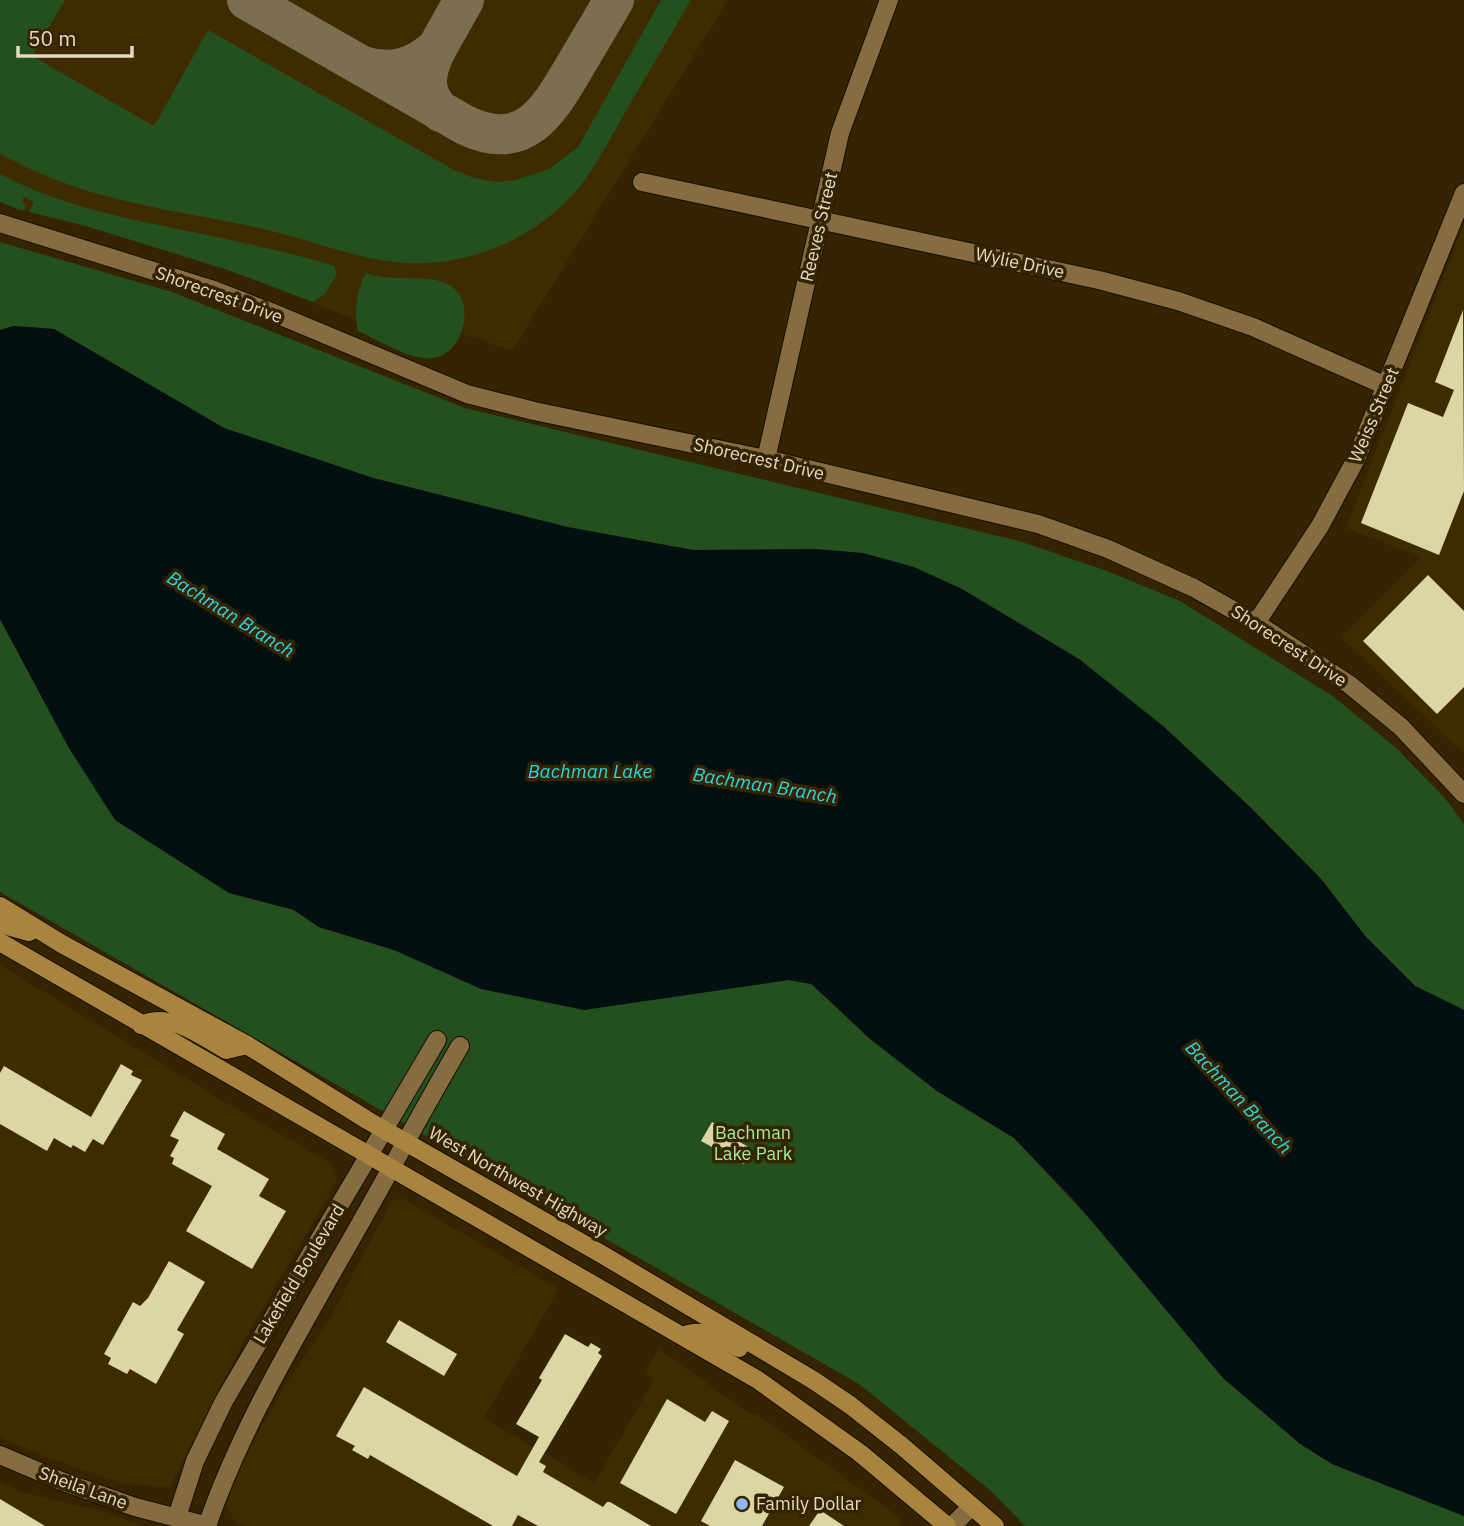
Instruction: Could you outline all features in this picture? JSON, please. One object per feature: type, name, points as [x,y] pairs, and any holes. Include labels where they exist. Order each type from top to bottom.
[{"type":"main road","name":"West Northwest Highway","points":[[0,906],[62,944],[247,1045],[405,1142],[603,1255],[813,1380],[902,1446],[995,1526]]},
{"type":"main road","points":[[0,924],[18,927],[62,944]]},
{"type":"main road","points":[[0,943],[758,1380],[831,1431],[947,1526]]},
{"type":"main road","points":[[141,1025],[152,1020],[179,1024],[226,1049],[247,1045]]},
{"type":"main road","points":[[683,1336],[706,1333],[761,1360],[813,1380]]},
{"type":"street","name":"Reeves Street","points":[[766,459],[840,133],[889,0]]},
{"type":"street","name":"Wylie Drive","points":[[642,182],[1100,280],[1178,301],[1253,327],[1386,386]]},
{"type":"street","name":"Weiss Street","points":[[1256,624],[1338,497],[1464,192]]},
{"type":"street","name":"Shorecrest Drive","points":[[0,223],[211,289],[467,394],[534,411],[766,459],[1038,524],[1141,562],[1194,588],[1256,624],[1375,705],[1401,727],[1464,794]]},
{"type":"street","name":"Lakefield Boulevard","points":[[177,1517],[195,1461],[210,1428],[437,1040]]},
{"type":"street","name":"Lakefield Boulevard","points":[[207,1526],[244,1433],[460,1046]]},
{"type":"street","points":[[279,1306],[305,1321]]},
{"type":"street","name":"Sheila Lane","points":[[0,1455],[61,1481],[135,1507],[207,1526]]},
{"type":"street","points":[[953,1526],[972,1506]]},
{"type":"shaded area","points":[[0,0],[728,0],[512,351],[437,325],[409,344],[313,302],[228,270],[0,202]]},
{"type":"shaded area","points":[[1464,224],[1464,753],[1341,637],[1422,557],[1346,528]]},
{"type":"shaded area","points":[[0,965],[243,1113],[331,1163],[337,1181],[241,1346],[170,1487],[124,1484],[35,1453],[0,1437]]},
{"type":"shaded area","points":[[402,1198],[559,1289],[484,1418],[594,1483],[652,1384],[652,1378],[645,1372],[659,1349],[752,1415],[757,1414],[899,1517],[900,1526],[245,1526],[234,1520],[226,1506],[238,1469],[288,1380],[331,1316],[391,1202]]},
{"type":"shaded area","points":[[0,1481],[22,1492],[106,1512],[144,1526],[0,1526]]},
{"type":"green space","points":[[0,0],[65,0],[32,56],[154,126],[208,30],[454,170],[474,178],[498,182],[515,180],[549,169],[578,147],[661,0],[691,0],[594,166],[577,190],[558,209],[515,239],[490,250],[465,258],[412,263],[371,258],[263,229],[115,199],[58,181],[0,154]]},
{"type":"green space","points":[[0,174],[41,193],[82,206],[309,259],[334,266],[337,274],[324,295],[313,302],[228,270],[86,226],[29,212],[34,202],[24,197],[22,202],[26,205],[23,211],[0,202]]},
{"type":"green space","points":[[0,242],[172,292],[465,408],[1019,541],[1107,571],[1180,601],[1334,697],[1395,747],[1445,798],[1464,824],[1464,1010],[1415,986],[1366,937],[1321,879],[1250,807],[1163,726],[816,549],[693,550],[567,527],[373,478],[224,428],[54,329],[14,326],[0,330]]},
{"type":"green space","points":[[366,273],[387,277],[433,279],[451,286],[459,294],[465,315],[459,338],[452,348],[443,355],[424,358],[405,353],[358,331],[357,301]]},
{"type":"green space","name":"Bachman Lake Park","points":[[0,619],[69,748],[229,893],[294,910],[319,927],[394,950],[789,980],[811,984],[869,1038],[937,1091],[1014,1138],[1299,1443],[1332,1464],[1464,1516],[1464,1526],[1025,1526],[991,1491],[859,1384],[0,892]]},
{"type":"water","name":"Bachman Lake","points":[[14,326],[54,329],[224,428],[373,478],[567,527],[693,550],[816,549],[863,553],[914,567],[962,589],[1079,659],[1163,726],[1250,807],[1321,879],[1366,937],[1415,986],[1464,1010],[1464,1516],[1332,1464],[1299,1443],[1223,1378],[1074,1200],[1014,1138],[937,1091],[869,1038],[812,984],[789,980],[584,1010],[481,989],[394,950],[319,927],[294,910],[229,893],[115,820],[69,748],[0,619],[0,330]]},
{"type":"building","points":[[1463,310],[1464,491],[1439,555],[1361,523],[1408,403],[1443,417],[1454,390],[1435,382]]},
{"type":"building","points":[[1428,575],[1464,611],[1464,687],[1437,714],[1363,641]]},
{"type":"building","points":[[121,1064],[133,1071],[131,1075],[142,1080],[103,1145],[93,1139],[85,1152],[73,1145],[71,1148],[54,1138],[47,1151],[0,1124],[0,1073],[4,1066],[91,1117]]},
{"type":"building","points":[[184,1111],[225,1134],[217,1149],[269,1179],[259,1196],[286,1211],[252,1269],[186,1231],[212,1186],[172,1164],[174,1158],[170,1156],[179,1140],[170,1136]]},
{"type":"building","points":[[712,1122],[723,1128],[721,1131],[752,1149],[744,1164],[734,1159],[736,1155],[714,1143],[712,1147],[701,1141]]},
{"type":"building","points":[[169,1261],[205,1282],[177,1330],[184,1334],[156,1384],[130,1369],[127,1374],[108,1364],[111,1358],[104,1354],[133,1302],[140,1306],[148,1298]]},
{"type":"building","points":[[399,1320],[457,1354],[444,1376],[386,1342]]},
{"type":"building","points":[[565,1334],[588,1347],[591,1343],[601,1349],[598,1353],[602,1356],[539,1462],[546,1466],[543,1472],[603,1507],[610,1502],[651,1526],[538,1526],[518,1515],[512,1526],[493,1526],[370,1455],[368,1459],[352,1450],[355,1446],[336,1436],[364,1387],[517,1476],[539,1437],[516,1424]]},
{"type":"building","points":[[667,1399],[705,1422],[712,1411],[729,1421],[676,1514],[620,1483]]},
{"type":"building","name":"Family Dollar","points":[[735,1460],[784,1487],[762,1526],[710,1526],[701,1521]]},
{"type":"building","points":[[0,1499],[45,1526],[0,1526]]},
{"type":"building","points":[[820,1510],[844,1526],[809,1526]]},
{"type":"taxiway","points":[[247,0],[465,125],[486,133],[504,134],[519,131],[545,112],[614,0]]},
{"type":"taxiway","points":[[437,48],[464,0]]},
{"type":"taxiway","points":[[363,66],[384,70],[402,68],[420,61],[437,48],[427,81],[430,97],[441,112]]},
{"type":"place","name":"Family Dollar","points":[[742,1504]]},
{"type":"water label","name":"Bachman Branch","points":[[231,614]]},
{"type":"water label","name":"Bachman Branch","points":[[765,785]]},
{"type":"water label","name":"Bachman Branch","points":[[1239,1097]]}]
